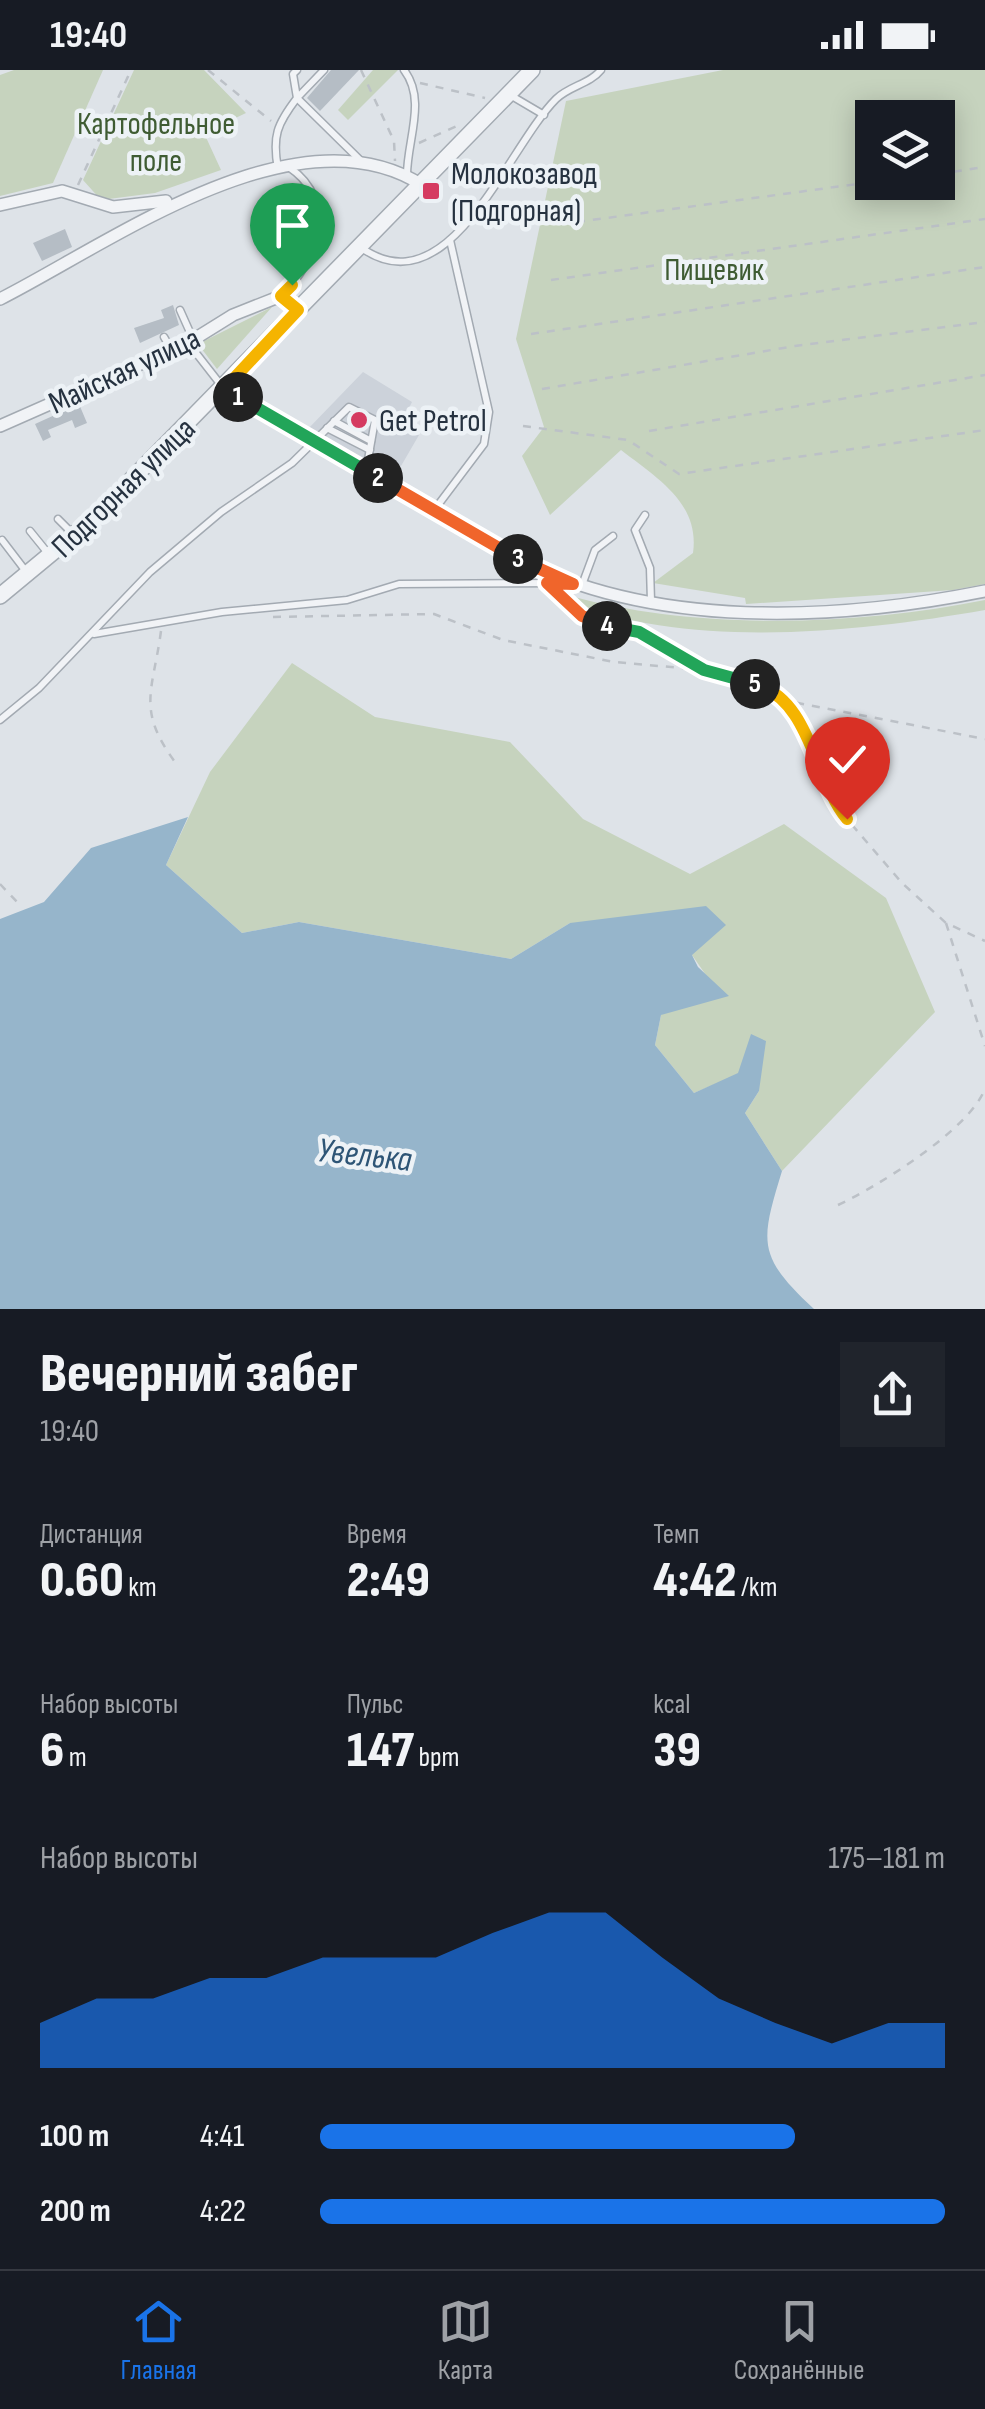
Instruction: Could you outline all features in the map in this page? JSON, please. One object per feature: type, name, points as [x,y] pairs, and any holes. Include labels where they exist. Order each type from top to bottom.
[{"type":"street","name":"Подгорная улица","points":[[0,596],[75,536],[224,389],[532,70]]},
{"type":"street","points":[[0,206],[48,192],[113,207],[180,199],[283,168],[366,166],[401,174],[422,186]]},
{"type":"street","points":[[0,299],[180,199]]},
{"type":"street","points":[[281,296],[298,310]]},
{"type":"street","name":"Майская улица","points":[[0,426],[172,350],[233,315],[281,296]]},
{"type":"street","points":[[224,389],[312,444],[514,557],[578,585],[652,602],[752,610],[855,608],[985,591]]},
{"type":"lane","points":[[296,70],[292,74],[297,98],[366,166]]},
{"type":"lane","points":[[281,296],[301,273],[319,226],[309,188],[283,168],[273,146],[276,126],[324,70]]},
{"type":"lane","points":[[401,174],[417,102],[412,80],[404,70]]},
{"type":"lane","points":[[360,247],[383,263],[410,264],[450,240],[516,159],[558,96],[602,70]]},
{"type":"lane","points":[[504,97],[544,115]]},
{"type":"lane","points":[[434,510],[484,444],[489,412],[450,240]]},
{"type":"lane","points":[[180,310],[191,341],[224,389]]},
{"type":"lane","points":[[164,338],[172,350]]},
{"type":"lane","points":[[0,720],[93,634],[150,572],[312,444],[349,407],[375,420],[366,472]]},
{"type":"lane","points":[[334,421],[371,441]]},
{"type":"lane","points":[[327,428],[370,450]]},
{"type":"lane","points":[[646,514],[635,530],[650,568],[652,602]]},
{"type":"lane","points":[[58,519],[75,536]]},
{"type":"lane","points":[[30,531],[51,558]]},
{"type":"lane","points":[[93,634],[163,620],[347,600],[399,584],[578,585],[595,550],[613,536]]},
{"type":"lane","points":[[2,540],[29,575]]},
{"type":"path","points":[[77,197],[78,180],[131,70]]},
{"type":"path","points":[[208,70],[276,126]]},
{"type":"path","points":[[361,70],[394,141],[401,174]]},
{"type":"path","points":[[412,80],[450,93],[504,97]]},
{"type":"path","points":[[406,148],[459,125]]},
{"type":"path","points":[[955,171],[985,167]]},
{"type":"path","points":[[577,222],[855,184]]},
{"type":"path","points":[[551,280],[985,219]]},
{"type":"path","points":[[531,334],[985,267]]},
{"type":"path","points":[[542,389],[795,346],[985,322]]},
{"type":"path","points":[[650,431],[985,375]]},
{"type":"path","points":[[523,426],[628,440],[679,474],[985,430]]},
{"type":"path","points":[[547,583],[582,616],[639,632],[704,670]]},
{"type":"path","points":[[262,617],[434,614],[504,640],[614,662],[704,670],[763,686],[782,697],[985,739]]},
{"type":"path","points":[[163,620],[148,702],[153,732],[175,762]]},
{"type":"path","points":[[782,697],[838,809],[902,883],[946,923],[985,941]]},
{"type":"path","points":[[0,884],[19,904]]},
{"type":"path","points":[[946,923],[985,1046]]},
{"type":"path","points":[[838,1205],[878,1186],[913,1161],[974,1112],[985,1088]]},
{"type":"shaded area","points":[[363,372],[412,402],[401,424],[419,435],[401,466],[379,453],[373,465],[307,430]]},
{"type":"green space","points":[[14,70],[103,70],[53,183],[0,196],[0,75]]},
{"type":"green space","name":"Картофельное поле","points":[[134,70],[204,70],[246,113],[204,133],[221,170],[155,193],[101,200],[83,180]]},
{"type":"green space","points":[[373,70],[398,70],[348,120],[338,110]]},
{"type":"green space","name":"Пищевик","points":[[723,70],[985,70],[985,584],[953,590],[746,604],[745,598],[653,583],[693,553],[690,520],[683,506],[621,450],[550,515],[522,456],[544,427],[516,339],[566,101]]},
{"type":"green space","points":[[272,307],[217,369],[198,344]]},
{"type":"green space","points":[[567,595],[668,615],[776,621],[884,615],[985,600],[985,610],[829,630],[719,631],[614,616],[567,600]]},
{"type":"green space","points":[[292,663],[375,717],[510,742],[583,819],[690,874],[784,824],[886,898],[935,1012],[782,1171],[745,1113],[759,1091],[760,1065],[694,1093],[655,1045],[661,1015],[708,978],[692,955],[570,923],[511,959],[299,922],[242,933],[166,865],[210,772]]},
{"type":"water","name":"Увелька","points":[[188,817],[166,865],[242,933],[299,922],[511,959],[570,923],[706,906],[726,925],[692,955],[698,967],[729,996],[661,1015],[655,1045],[694,1093],[738,1073],[751,1034],[766,1041],[759,1091],[745,1113],[782,1171],[770,1215],[768,1247],[782,1275],[814,1309],[0,1309],[0,919],[44,902],[91,848]]},
{"type":"building","points":[[331,70],[359,70],[320,111],[307,98]]},
{"type":"building","points":[[65,229],[72,247],[42,261],[33,243]]},
{"type":"building","points":[[173,305],[179,325],[140,343],[134,328],[164,318],[161,310]]},
{"type":"building","points":[[79,404],[87,423],[75,428],[72,420],[48,430],[51,437],[43,441],[35,424]]},
{"type":"place","name":"Молокозавод (Подгорная)","points":[[431,191]]},
{"type":"place","name":"Get Petrol","points":[[359,420]]},
{"type":"route","points":[[292,285],[281,296],[298,310],[224,389],[312,444],[514,557],[573,584],[547,583],[582,616],[639,632],[704,670],[763,686],[782,697],[794,713],[832,798],[847,819]]}]
